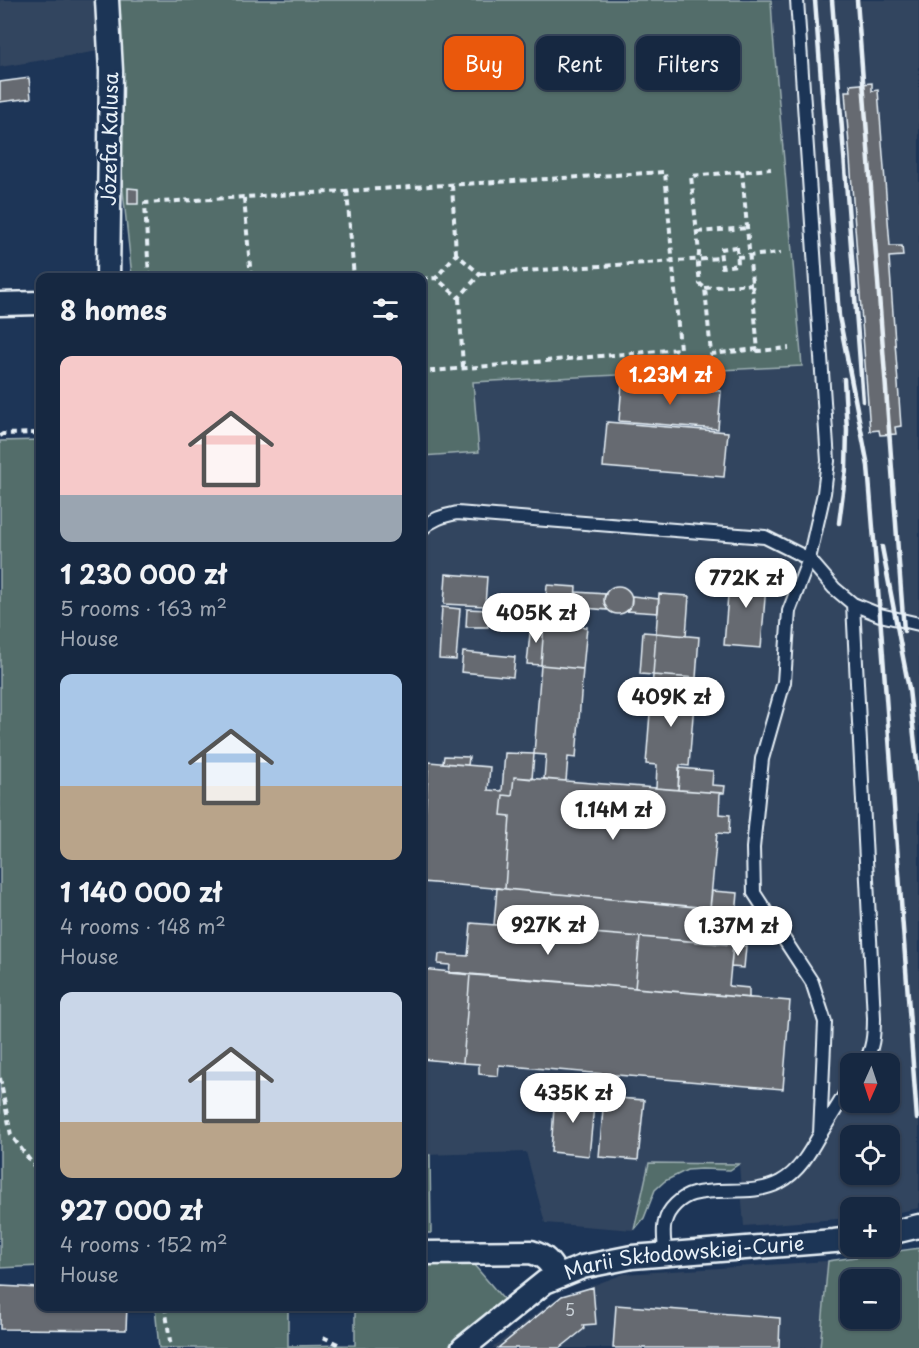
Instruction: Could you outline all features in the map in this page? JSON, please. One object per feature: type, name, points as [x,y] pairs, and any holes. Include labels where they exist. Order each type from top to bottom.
[{"type":"street","name":"Józefa Kalusa","points":[[108,0],[111,71],[108,273]]},
{"type":"street","points":[[0,304],[36,303]]},
{"type":"street","points":[[900,1231],[919,1227]]},
{"type":"street","name":"Marii Skłodowskiej-Curie","points":[[426,1253],[531,1252],[543,1256],[550,1262],[558,1276],[582,1267],[609,1261],[665,1254],[840,1240]]},
{"type":"street","points":[[464,1348],[545,1282],[558,1276]]},
{"type":"lane","points":[[797,0],[828,460],[824,493],[809,559],[789,611],[783,682],[762,759],[753,848],[754,893],[812,982],[825,1022],[820,1134]]},
{"type":"lane","points":[[426,525],[441,516],[458,513],[765,537],[809,559],[834,588],[853,604],[880,615],[919,624]]},
{"type":"lane","points":[[853,604],[874,1018],[874,1040],[870,1053]]},
{"type":"lane","points":[[665,1254],[664,1223],[670,1211],[679,1201],[692,1194],[755,1190],[777,1184],[787,1178],[808,1154],[840,1102]]},
{"type":"path","points":[[752,284],[705,288],[700,284],[691,176],[771,169]]},
{"type":"path","points":[[742,171],[758,349]]},
{"type":"path","points":[[149,273],[145,203],[665,172],[680,349],[426,372]]},
{"type":"path","points":[[436,278],[456,254],[452,185]]},
{"type":"path","points":[[347,191],[354,273]]},
{"type":"path","points":[[244,197],[251,273]]},
{"type":"path","points":[[697,232],[747,228]]},
{"type":"path","points":[[737,247],[738,265],[722,267],[721,258],[720,249],[737,247]]},
{"type":"path","points":[[737,257],[781,253]]},
{"type":"path","points":[[456,254],[480,274],[721,258]]},
{"type":"path","points":[[463,368],[459,298],[480,274]]},
{"type":"path","points":[[426,279],[436,278],[459,298]]},
{"type":"path","points":[[705,288],[711,354],[789,348]]},
{"type":"path","points":[[0,436],[36,433]]},
{"type":"path","points":[[0,1078],[11,1135],[36,1169]]},
{"type":"path","points":[[166,1311],[171,1348]]},
{"type":"path","points":[[323,1337],[341,1348]]},
{"type":"shaded area","points":[[0,0],[97,0],[99,51],[0,67]]},
{"type":"shaded area","points":[[771,0],[919,0],[919,1208],[900,1212],[900,1197],[840,1197],[840,1219],[744,1226],[739,1164],[649,1163],[634,1230],[545,1223],[526,1152],[426,1155],[426,456],[479,452],[473,382],[802,366]]},
{"type":"shaded area","points":[[828,1261],[820,1348],[492,1348],[556,1299],[624,1274]]},
{"type":"green space","points":[[115,0],[771,0],[802,366],[473,382],[479,452],[426,456],[426,273],[132,273],[123,190]]},
{"type":"green space","points":[[36,440],[36,1266],[0,1268],[0,441]]},
{"type":"green space","points":[[426,1155],[430,1155],[431,1233],[426,1233]]},
{"type":"green space","points":[[649,1163],[739,1164],[730,1170],[687,1170],[665,1181],[655,1190],[644,1218],[634,1230]]},
{"type":"green space","points":[[919,1248],[919,1348],[820,1348],[828,1261],[856,1257],[900,1257],[900,1251]]},
{"type":"green space","points":[[426,1265],[474,1265],[504,1300],[446,1348],[159,1348],[155,1311],[288,1311],[288,1346],[355,1345],[355,1311],[426,1311]]},
{"type":"building","points":[[29,78],[31,98],[0,102],[0,82]]},
{"type":"building","points":[[872,83],[872,91],[878,90],[890,246],[902,246],[903,256],[889,257],[901,426],[895,427],[896,434],[880,435],[879,430],[870,431],[845,91],[851,91],[850,85]]},
{"type":"building","points":[[128,188],[138,189],[138,204],[128,204]]},
{"type":"building","points":[[622,383],[721,391],[718,429],[619,421]]},
{"type":"building","points":[[607,422],[728,432],[724,477],[603,467]]},
{"type":"building","points":[[730,570],[767,573],[761,648],[724,645]]},
{"type":"building","points":[[446,574],[487,577],[485,606],[444,604]]},
{"type":"building","points":[[547,585],[576,587],[573,626],[544,624]]},
{"type":"building","points":[[618,586],[628,590],[632,600],[628,610],[618,614],[608,610],[604,600],[608,590]]},
{"type":"building","points":[[576,592],[606,594],[604,599],[608,610],[574,607]]},
{"type":"building","points":[[659,594],[689,596],[686,636],[656,633]]},
{"type":"building","points":[[632,596],[659,599],[658,613],[628,611]]},
{"type":"building","points":[[442,607],[460,609],[456,660],[439,659]]},
{"type":"building","points":[[467,609],[488,610],[488,627],[466,627]]},
{"type":"building","points":[[531,623],[544,624],[541,665],[527,664]]},
{"type":"building","points":[[544,624],[587,627],[583,669],[541,665]]},
{"type":"building","points":[[643,632],[656,633],[653,675],[640,674]]},
{"type":"building","points":[[656,633],[699,637],[696,678],[653,675]]},
{"type":"building","points":[[463,652],[515,657],[513,677],[461,672]]},
{"type":"building","points":[[541,665],[583,669],[576,758],[568,757],[566,781],[544,779],[546,755],[534,754]]},
{"type":"building","points":[[653,675],[696,678],[689,766],[680,765],[678,790],[656,788],[657,765],[646,764]]},
{"type":"building","points":[[505,753],[534,754],[532,779],[514,777],[512,796],[503,795],[501,815],[510,816],[505,889],[426,882],[426,801],[429,762],[490,767],[488,790],[502,791]]},
{"type":"building","points":[[444,756],[469,757],[468,765],[443,763]]},
{"type":"building","points":[[679,768],[713,771],[712,785],[725,786],[724,793],[678,790]]},
{"type":"building","points":[[514,777],[720,793],[719,814],[730,815],[729,834],[717,833],[710,908],[505,889],[510,816],[501,815],[503,795],[512,796]]},
{"type":"building","points":[[497,888],[705,908],[702,942],[494,925]]},
{"type":"building","points":[[712,891],[738,893],[736,916],[744,917],[742,937],[703,934],[705,908],[710,908]]},
{"type":"building","points":[[471,923],[640,937],[635,988],[449,973],[450,965],[438,964],[439,954],[468,956]]},
{"type":"building","points":[[640,937],[733,945],[729,986],[749,988],[749,998],[635,988]]},
{"type":"building","points":[[733,945],[746,946],[744,968],[731,967]]},
{"type":"building","points":[[426,969],[470,974],[463,1063],[426,1059]]},
{"type":"building","points":[[470,974],[790,1001],[783,1089],[499,1065],[498,1076],[479,1074],[479,1064],[463,1063]]},
{"type":"building","points":[[555,1092],[595,1096],[589,1156],[551,1152]]},
{"type":"building","points":[[604,1097],[644,1100],[638,1160],[599,1157]]},
{"type":"building","points":[[0,1286],[36,1288],[36,1311],[127,1311],[126,1330],[0,1329]]},
{"type":"building","points":[[593,1287],[596,1324],[583,1325],[584,1329],[560,1348],[498,1348],[562,1296]]},
{"type":"building","points":[[616,1305],[780,1318],[779,1348],[613,1348]]},
{"type":"railway","points":[[815,0],[839,316],[868,466],[917,1119]]},
{"type":"railway","points":[[832,0],[863,401]]},
{"type":"railway","points":[[857,0],[904,631]]},
{"type":"railway","points":[[839,523],[846,469],[847,430],[844,379]]},
{"type":"railway","points":[[882,547],[909,689],[919,781]]}]
